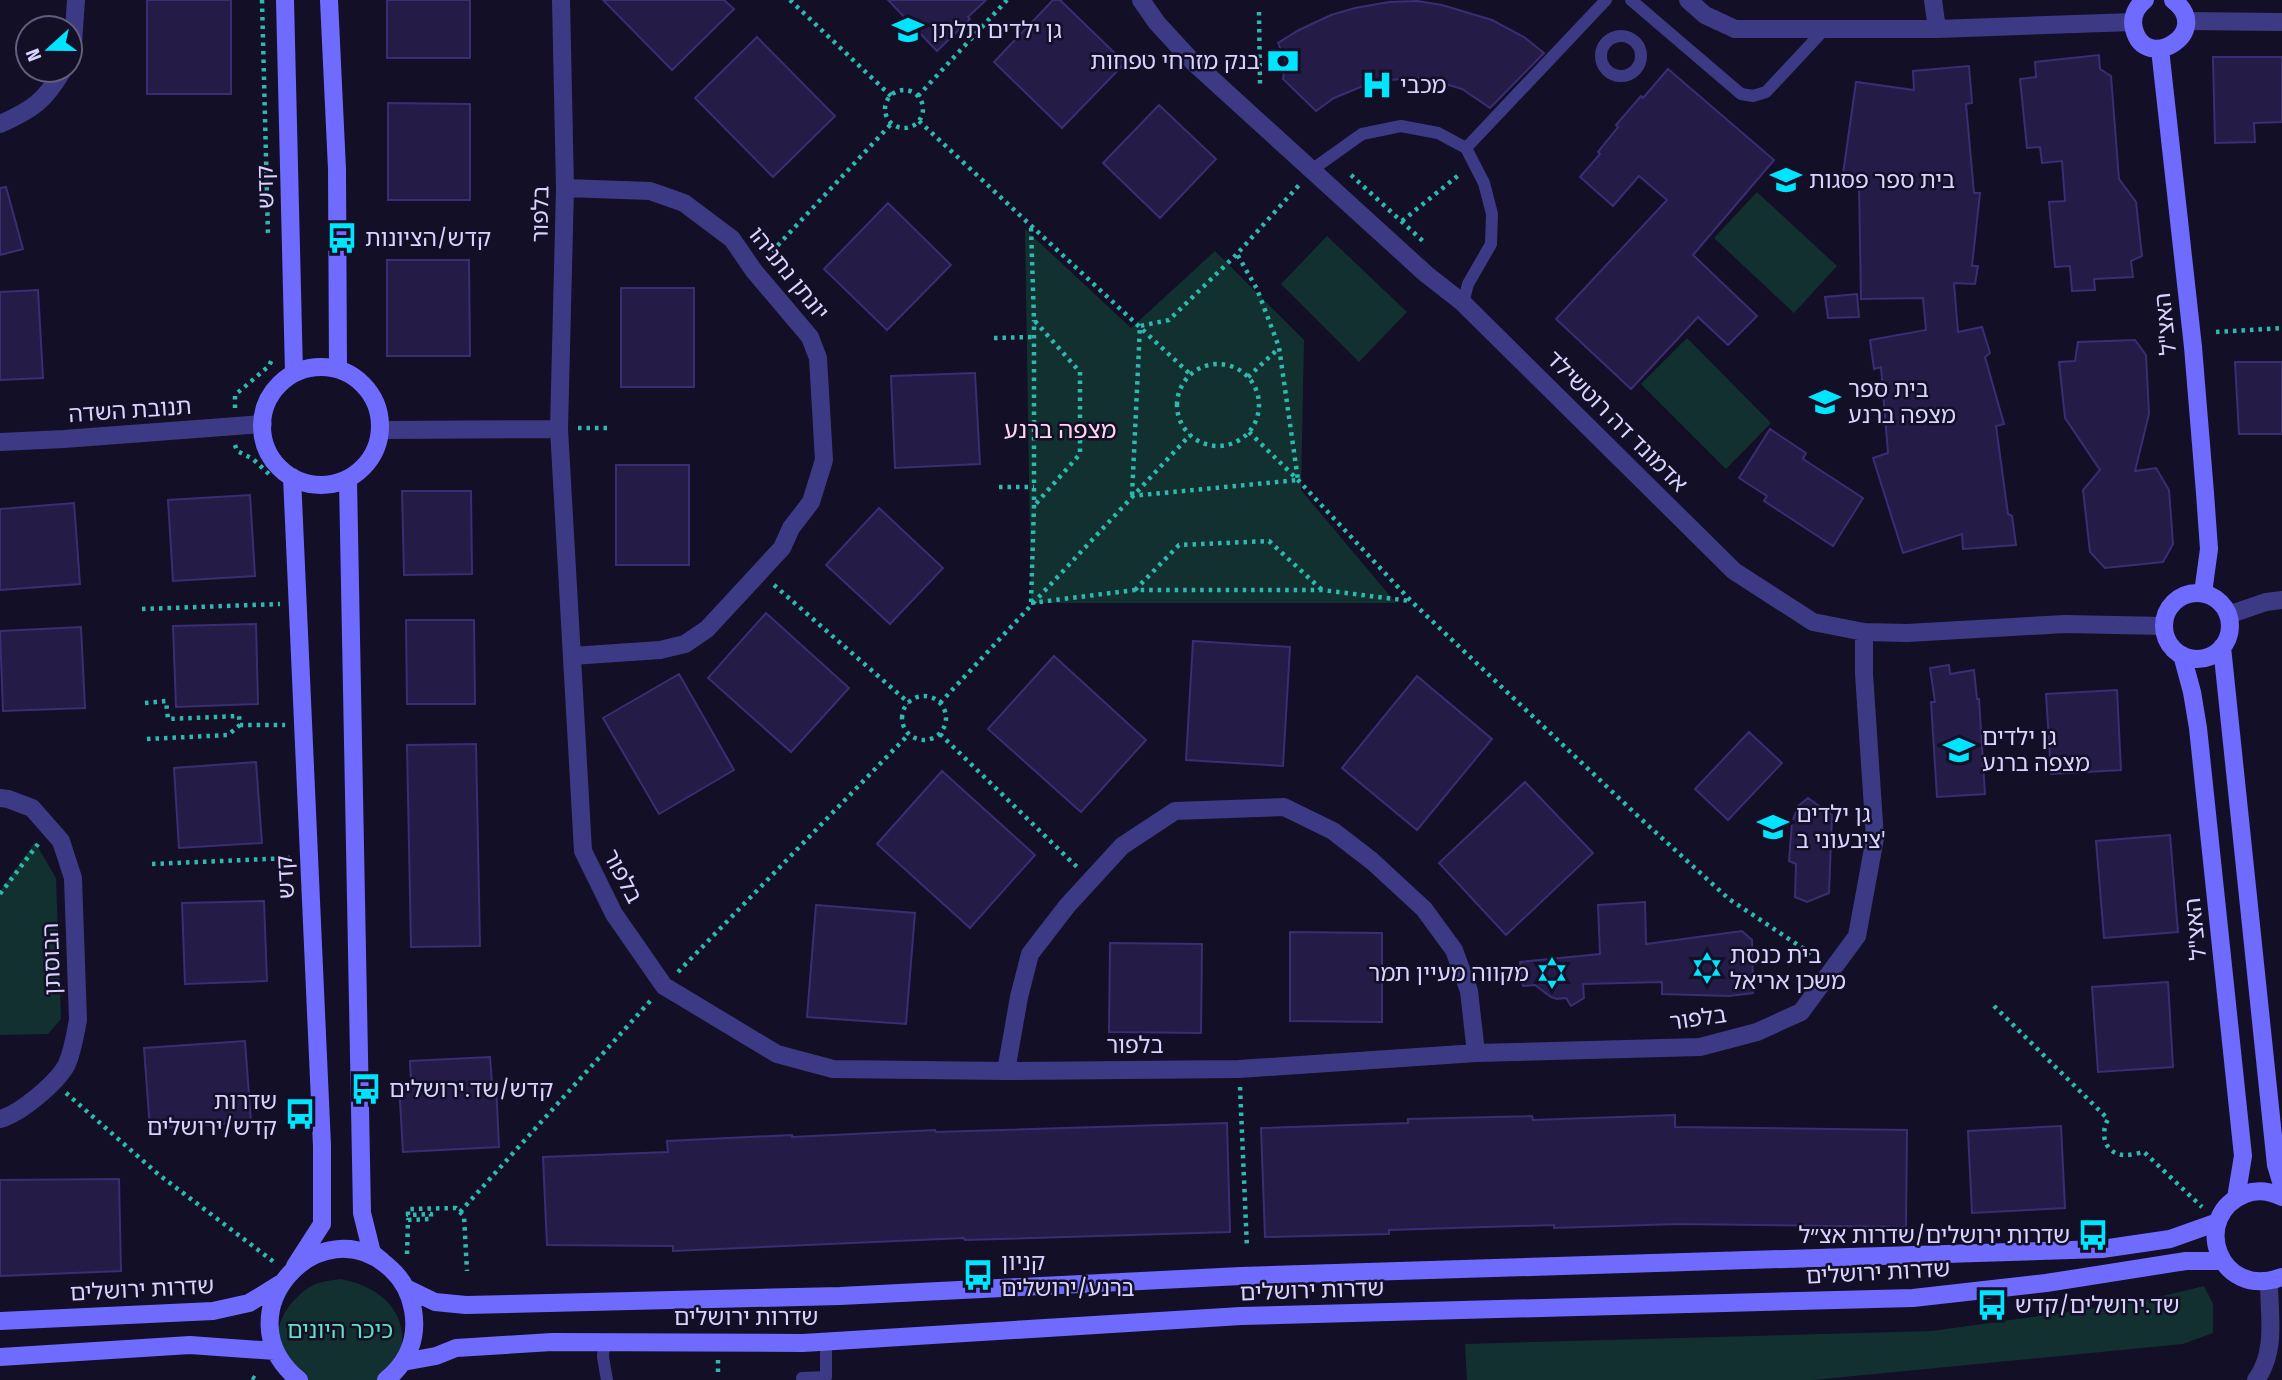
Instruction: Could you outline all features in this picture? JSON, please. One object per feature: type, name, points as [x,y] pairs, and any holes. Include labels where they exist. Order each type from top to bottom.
[{"type":"main road","name":"קדש","points":[[285,0],[294,373]]},
{"type":"main road","points":[[329,0],[337,169],[338,369]]},
{"type":"main road","points":[[2145,0],[2137,7],[2133,22],[2136,36],[2141,42],[2160,49],[2167,48],[2183,34],[2186,20],[2181,7],[2174,0]]},
{"type":"main road","name":"האצ\"ל","points":[[2160,49],[2193,347],[2203,467],[2209,549],[2203,593]]},
{"type":"main road","points":[[316,367],[338,369],[356,378],[370,392],[379,410],[381,430],[376,450],[364,467],[348,480],[329,485],[284,479],[264,440],[265,409],[271,394],[281,382],[294,373],[316,367]]},
{"type":"main road","name":"קדש","points":[[280,1284],[322,1224],[322,1146],[284,479]]},
{"type":"main road","points":[[348,480],[362,1213],[372,1253],[399,1277],[406,1288],[416,1323],[411,1348],[398,1370],[386,1380]]},
{"type":"main road","points":[[2222,647],[2200,659],[2182,655],[2168,643],[2164,626],[2165,615],[2171,605],[2189,593],[2203,593],[2218,601],[2228,615],[2229,631],[2222,647],[2276,1165],[2282,1185]]},
{"type":"main road","name":"האצ\"ל","points":[[2182,655],[2198,728],[2243,1156],[2236,1198]]},
{"type":"main road","points":[[2275,1280],[2255,1282],[2243,1279],[2231,1271],[2222,1261],[2215,1235],[2222,1213],[2236,1198],[2261,1191],[2282,1197]]},
{"type":"main road","name":"שדרות ירושלים","points":[[406,1288],[435,1302],[466,1305],[840,1296],[1255,1276],[2102,1249],[2170,1239],[2218,1222]]},
{"type":"main road","points":[[295,1266],[315,1254],[338,1249],[361,1252],[382,1261]]},
{"type":"main road","name":"שדרות ירושלים","points":[[402,1362],[436,1356],[456,1348],[552,1342],[826,1342],[1241,1316],[1913,1298],[2046,1283],[2186,1261],[2222,1261]]},
{"type":"main road","points":[[280,1284],[271,1306],[270,1329],[275,1351],[288,1371],[299,1380]]},
{"type":"main road","name":"שדרות ירושלים","points":[[0,1321],[213,1311],[249,1303],[280,1284]]},
{"type":"main road","points":[[0,1357],[190,1345],[275,1351]]},
{"type":"street","name":"בלפור","points":[[561,0],[565,188],[559,429],[583,851],[614,914],[664,986],[777,1054],[833,1069],[1239,1069],[1476,1053],[1700,1047],[1757,1032],[1801,1012],[1857,936],[1875,838],[1864,674],[1864,632]]},
{"type":"street","name":"אדמונד דה רוטשילד","points":[[1141,0],[1157,23],[1192,61],[1426,274],[1463,303],[1734,571],[1813,622],[1864,632],[1907,633],[2066,624],[2164,626]]},
{"type":"street","points":[[1688,0],[1705,15],[1735,29],[1937,29],[2133,22]]},
{"type":"street","points":[[1933,0],[1937,29]]},
{"type":"street","points":[[2186,20],[2282,22]]},
{"type":"street","points":[[0,124],[27,112],[50,93],[55,84]]},
{"type":"street","name":"יונתן נתניהו","points":[[565,188],[650,191],[684,203],[732,239],[754,271],[810,337],[818,358],[824,460],[811,502],[790,528],[782,548],[707,629],[685,644],[660,650],[572,656]]},
{"type":"street","name":"תנובת השדה","points":[[0,442],[263,424]]},
{"type":"street","points":[[381,430],[559,429]]},
{"type":"street","points":[[2228,615],[2282,600]]},
{"type":"street","name":"הבוסתן","points":[[0,798],[32,808],[61,841],[73,878],[78,1020],[66,1065],[30,1104],[0,1119]]},
{"type":"street","points":[[1006,1071],[1018,997],[1030,954],[1067,906],[1122,846],[1175,811],[1284,807],[1334,831],[1373,861],[1424,909],[1454,950],[1469,991],[1476,1053]]},
{"type":"street","points":[[2256,1380],[2269,1357],[2275,1280]]},
{"type":"lane","points":[[1466,148],[1606,0]]},
{"type":"lane","points":[[1631,0],[1741,94],[1753,96],[1766,92],[1824,30]]},
{"type":"lane","points":[[1313,169],[1362,134],[1401,126],[1438,133],[1466,148],[1485,183],[1492,214],[1491,244],[1468,284],[1463,303]]},
{"type":"lane","points":[[604,1342],[603,1357],[607,1380]]},
{"type":"lane","points":[[802,1378],[826,1378],[826,1342]]},
{"type":"path","points":[[790,0],[891,96]]},
{"type":"path","points":[[918,96],[1007,0]]},
{"type":"path","points":[[1259,12],[1260,85]]},
{"type":"path","points":[[902,90],[909,90],[918,96],[923,109],[919,121],[908,127],[892,123],[886,111],[891,96],[902,90]]},
{"type":"path","points":[[919,121],[1189,374]]},
{"type":"path","points":[[754,271],[892,123]]},
{"type":"path","points":[[1402,221],[1475,162]]},
{"type":"path","points":[[1140,326],[1169,320],[1237,254],[1313,169]]},
{"type":"path","points":[[1031,228],[1034,320],[1031,603]]},
{"type":"path","points":[[1237,254],[1257,289],[1279,347],[1298,480]]},
{"type":"path","points":[[1034,320],[1080,372],[1080,454],[1034,506]]},
{"type":"path","points":[[1131,496],[1140,326]]},
{"type":"path","points":[[2216,332],[2282,328]]},
{"type":"path","points":[[994,338],[1034,337]]},
{"type":"path","points":[[1248,377],[1279,347]]},
{"type":"path","points":[[245,387],[269,366],[274,355]]},
{"type":"path","points":[[1217,363],[1231,365],[1248,377],[1259,396],[1259,411],[1249,432],[1233,443],[1220,446],[1206,444],[1190,435],[1179,419],[1177,406],[1178,393],[1189,374],[1217,363]]},
{"type":"path","points":[[590,428],[611,428]]},
{"type":"path","points":[[1249,432],[1298,480],[1410,601],[1641,819],[1729,899],[1835,969]]},
{"type":"path","points":[[940,703],[1190,435]]},
{"type":"path","points":[[253,458],[284,479]]},
{"type":"path","points":[[1131,496],[1298,480]]},
{"type":"path","points":[[999,487],[1034,487]]},
{"type":"path","points":[[1135,590],[1179,545],[1269,541],[1322,590]]},
{"type":"path","points":[[760,573],[909,703]]},
{"type":"path","points":[[1031,603],[1135,590],[1322,590],[1410,601]]},
{"type":"path","points":[[142,609],[288,603]]},
{"type":"path","points":[[924,696],[940,703],[946,714],[946,722],[940,734],[926,740],[918,740],[909,734],[902,719],[909,703],[924,696]]},
{"type":"path","points":[[145,703],[166,701],[168,719],[239,716],[240,725]]},
{"type":"path","points":[[147,739],[228,735],[240,725],[289,725]]},
{"type":"path","points":[[460,1212],[664,986],[909,734]]},
{"type":"path","points":[[940,734],[1091,881]]},
{"type":"path","points":[[0,894],[50,829]]},
{"type":"path","points":[[152,863],[291,858]]},
{"type":"path","points":[[1994,1006],[2108,1119],[2103,1129],[2105,1142],[2114,1152],[2125,1155],[2144,1152],[2202,1207]]},
{"type":"path","points":[[1239,1069],[1247,1248]]},
{"type":"path","points":[[52,1081],[158,1174],[274,1262]]},
{"type":"path","points":[[407,1254],[408,1220],[431,1219],[431,1214],[408,1214],[408,1209],[456,1208],[464,1216],[467,1271]]},
{"type":"green space","points":[[1757,192],[1837,266],[1794,313],[1714,238]]},
{"type":"green space","points":[[1025,229],[1131,328],[1215,251],[1304,340],[1301,490],[1396,603],[1031,603]]},
{"type":"green space","points":[[1327,236],[1407,312],[1359,362],[1281,284]]},
{"type":"green space","points":[[1687,338],[1771,423],[1726,469],[1641,384]]},
{"type":"green space","points":[[35,842],[56,878],[61,1019],[48,1034],[0,1035],[0,891]]},
{"type":"green space","name":"כיכר היונים","points":[[340,1279],[375,1292],[392,1308],[398,1318],[402,1330],[402,1344],[388,1380],[291,1380],[278,1343],[284,1315],[295,1299],[310,1287]]},
{"type":"green space","points":[[2204,1286],[2213,1304],[2213,1333],[2183,1344],[1813,1380],[1467,1380],[1465,1344],[1932,1331],[2138,1302]]},
{"type":"building","points":[[147,0],[231,0],[231,94],[147,94]]},
{"type":"building","points":[[387,0],[470,0],[470,58],[387,58]]},
{"type":"building","points":[[603,0],[724,0],[734,9],[672,70]]},
{"type":"building","points":[[888,0],[986,0],[937,51]]},
{"type":"building","points":[[1053,0],[1060,0],[1125,63],[1062,128],[994,62]]},
{"type":"building","points":[[1417,1],[1442,5],[1492,20],[1524,37],[1544,53],[1490,108],[1462,89],[1415,78],[1378,81],[1363,86],[1334,98],[1316,111],[1283,79],[1286,62],[1278,43],[1299,30],[1331,15],[1355,8],[1389,2]]},
{"type":"building","points":[[757,37],[835,116],[773,177],[695,98]]},
{"type":"building","points":[[2099,55],[2100,69],[2111,76],[2119,179],[2136,202],[2142,256],[2131,261],[2133,277],[2094,279],[2095,290],[2072,291],[2070,266],[2055,267],[2049,202],[2065,201],[2062,161],[2042,163],[2040,147],[2027,148],[2020,79],[2036,77],[2035,62]]},
{"type":"building","points":[[2213,57],[2282,57],[2282,122],[2254,123],[2255,142],[2215,143]]},
{"type":"building","points":[[1969,66],[1972,103],[1966,104],[1974,193],[1980,193],[1972,266],[1978,266],[1975,284],[1954,283],[1958,332],[1982,327],[1990,353],[1985,357],[2004,424],[1996,426],[2008,514],[2012,516],[2016,545],[1963,549],[1962,534],[1903,553],[1873,458],[1888,453],[1881,367],[1874,369],[1870,340],[1926,330],[1923,298],[1861,299],[1859,185],[1842,181],[1856,82],[1914,90],[1913,71]]},
{"type":"building","points":[[1668,69],[1774,160],[1693,255],[1757,316],[1728,345],[1698,317],[1631,389],[1556,319],[1667,200],[1639,176],[1613,206],[1580,177],[1600,154],[1598,152],[1618,127],[1616,125]]},
{"type":"building","points":[[388,103],[470,104],[470,200],[388,200]]},
{"type":"building","points":[[1159,105],[1216,159],[1160,218],[1103,163]]},
{"type":"building","points":[[6,187],[23,249],[0,255],[0,188]]},
{"type":"building","points":[[888,203],[951,265],[887,330],[824,269]]},
{"type":"building","points":[[387,260],[469,260],[470,356],[387,356]]},
{"type":"building","points":[[621,288],[694,288],[694,387],[621,387]]},
{"type":"building","points":[[38,290],[43,378],[0,380],[0,292]]},
{"type":"building","points":[[1857,294],[1859,317],[1828,318],[1825,297]]},
{"type":"building","points":[[2135,340],[2146,355],[2149,414],[2135,471],[2156,468],[2169,490],[2173,544],[2163,562],[2105,568],[2090,552],[2083,490],[2100,470],[2065,418],[2059,362],[2075,361],[2078,342]]},
{"type":"building","points":[[2235,362],[2282,362],[2282,434],[2239,434]]},
{"type":"building","points":[[975,373],[980,464],[895,468],[891,376]]},
{"type":"building","points":[[1770,429],[1806,453],[1803,459],[1863,498],[1833,546],[1764,501],[1767,496],[1739,478]]},
{"type":"building","points":[[616,465],[689,465],[689,565],[616,565]]},
{"type":"building","points":[[402,491],[471,491],[472,574],[404,575]]},
{"type":"building","points":[[250,495],[255,576],[173,581],[168,500]]},
{"type":"building","points":[[74,503],[80,584],[0,590],[0,509]]},
{"type":"building","points":[[879,508],[943,568],[890,624],[826,565]]},
{"type":"building","points":[[766,613],[849,688],[791,752],[708,678]]},
{"type":"building","points":[[406,620],[474,620],[475,704],[407,704]]},
{"type":"building","points":[[256,624],[258,704],[176,707],[173,626]]},
{"type":"building","points":[[81,627],[85,708],[3,711],[0,631]]},
{"type":"building","points":[[1193,641],[1290,647],[1283,766],[1186,760]]},
{"type":"building","points":[[1054,656],[1146,740],[1081,812],[988,729]]},
{"type":"building","points":[[1949,665],[1950,674],[1974,670],[1979,699],[1985,794],[1937,797],[1931,702],[1935,702],[1930,668]]},
{"type":"building","points":[[679,674],[734,770],[659,814],[603,718]]},
{"type":"building","points":[[1417,676],[1492,739],[1417,830],[1342,768]]},
{"type":"building","points":[[2117,690],[2121,770],[2051,774],[2046,694]]},
{"type":"building","points":[[1749,732],[1782,763],[1728,820],[1695,789]]},
{"type":"building","points":[[476,744],[480,946],[411,947],[407,745]]},
{"type":"building","points":[[256,762],[262,843],[179,848],[174,768]]},
{"type":"building","points":[[942,771],[1035,855],[970,928],[877,844]]},
{"type":"building","points":[[1525,782],[1593,853],[1506,935],[1439,863]]},
{"type":"building","points":[[1808,798],[1832,815],[1829,893],[1807,902],[1795,897],[1796,864],[1789,861],[1792,823],[1798,806]]},
{"type":"building","points":[[2170,835],[2178,932],[2104,938],[2096,841]]},
{"type":"building","points":[[264,901],[267,981],[185,984],[182,903]]},
{"type":"building","points":[[1645,902],[1646,944],[1742,931],[1752,940],[1753,993],[1729,996],[1662,994],[1662,982],[1583,984],[1584,998],[1571,1006],[1566,998],[1551,997],[1535,985],[1523,986],[1520,962],[1600,954],[1598,905]]},
{"type":"building","points":[[816,905],[915,913],[906,1024],[807,1017]]},
{"type":"building","points":[[1290,932],[1382,933],[1382,1022],[1290,1021]]},
{"type":"building","points":[[1110,943],[1202,944],[1201,1033],[1109,1032]]},
{"type":"building","points":[[2168,982],[2173,1067],[2098,1072],[2092,987]]},
{"type":"building","points":[[245,1041],[251,1122],[150,1129],[144,1048]]},
{"type":"building","points":[[490,1057],[492,1083],[496,1083],[499,1147],[403,1152],[399,1084],[411,1083],[410,1061]]},
{"type":"building","points":[[1675,1115],[1675,1127],[1907,1130],[1906,1227],[1678,1224],[1554,1228],[1554,1225],[1389,1230],[1389,1234],[1265,1237],[1261,1128],[1408,1123],[1408,1119],[1532,1116],[1533,1120]]},
{"type":"building","points":[[1227,1123],[1230,1232],[964,1238],[673,1251],[673,1246],[547,1245],[543,1157],[668,1152],[667,1141],[935,1130]]},
{"type":"building","points":[[2061,1126],[2065,1208],[1972,1213],[1968,1131]]},
{"type":"building","points":[[119,1179],[121,1271],[0,1276],[0,1180]]},
{"type":"place","name":"גן ילדים תלתן","points":[[908,30]]},
{"type":"place","name":"בנק מזרחי טפחות","points":[[1283,61]]},
{"type":"place","name":"מכבי","points":[[1377,85]]},
{"type":"place","name":"בית ספר פסגות","points":[[1786,180]]},
{"type":"place","name":"קדש/הציונות","points":[[342,238]]},
{"type":"place","name":"בית ספר מצפה ברנע","points":[[1825,402]]},
{"type":"place","name":"גן ילדים מצפה ברנע","points":[[1959,750]]},
{"type":"place","name":"גן ילדים ציבעוני ב'","points":[[1773,827]]},
{"type":"place","name":"בית כנסת משכן אריאל","points":[[1707,968]]},
{"type":"place","name":"מקווה מעיין תמר","points":[[1552,973]]},
{"type":"place","name":"קדש/שד.ירושלים","points":[[366,1089]]},
{"type":"place","name":"שדרות קדש/ירושלים","points":[[300,1114]]},
{"type":"place","name":"שדרות ירושלים/שדרות אצ״ל","points":[[2093,1235]]},
{"type":"place","name":"קניון ברנע/ירושלים","points":[[978,1275]]},
{"type":"place","name":"שד.ירושלים/קדש","points":[[1992,1305]]},
{"type":"district","name":"מצפה ברנע","points":[[1060,430]]}]
